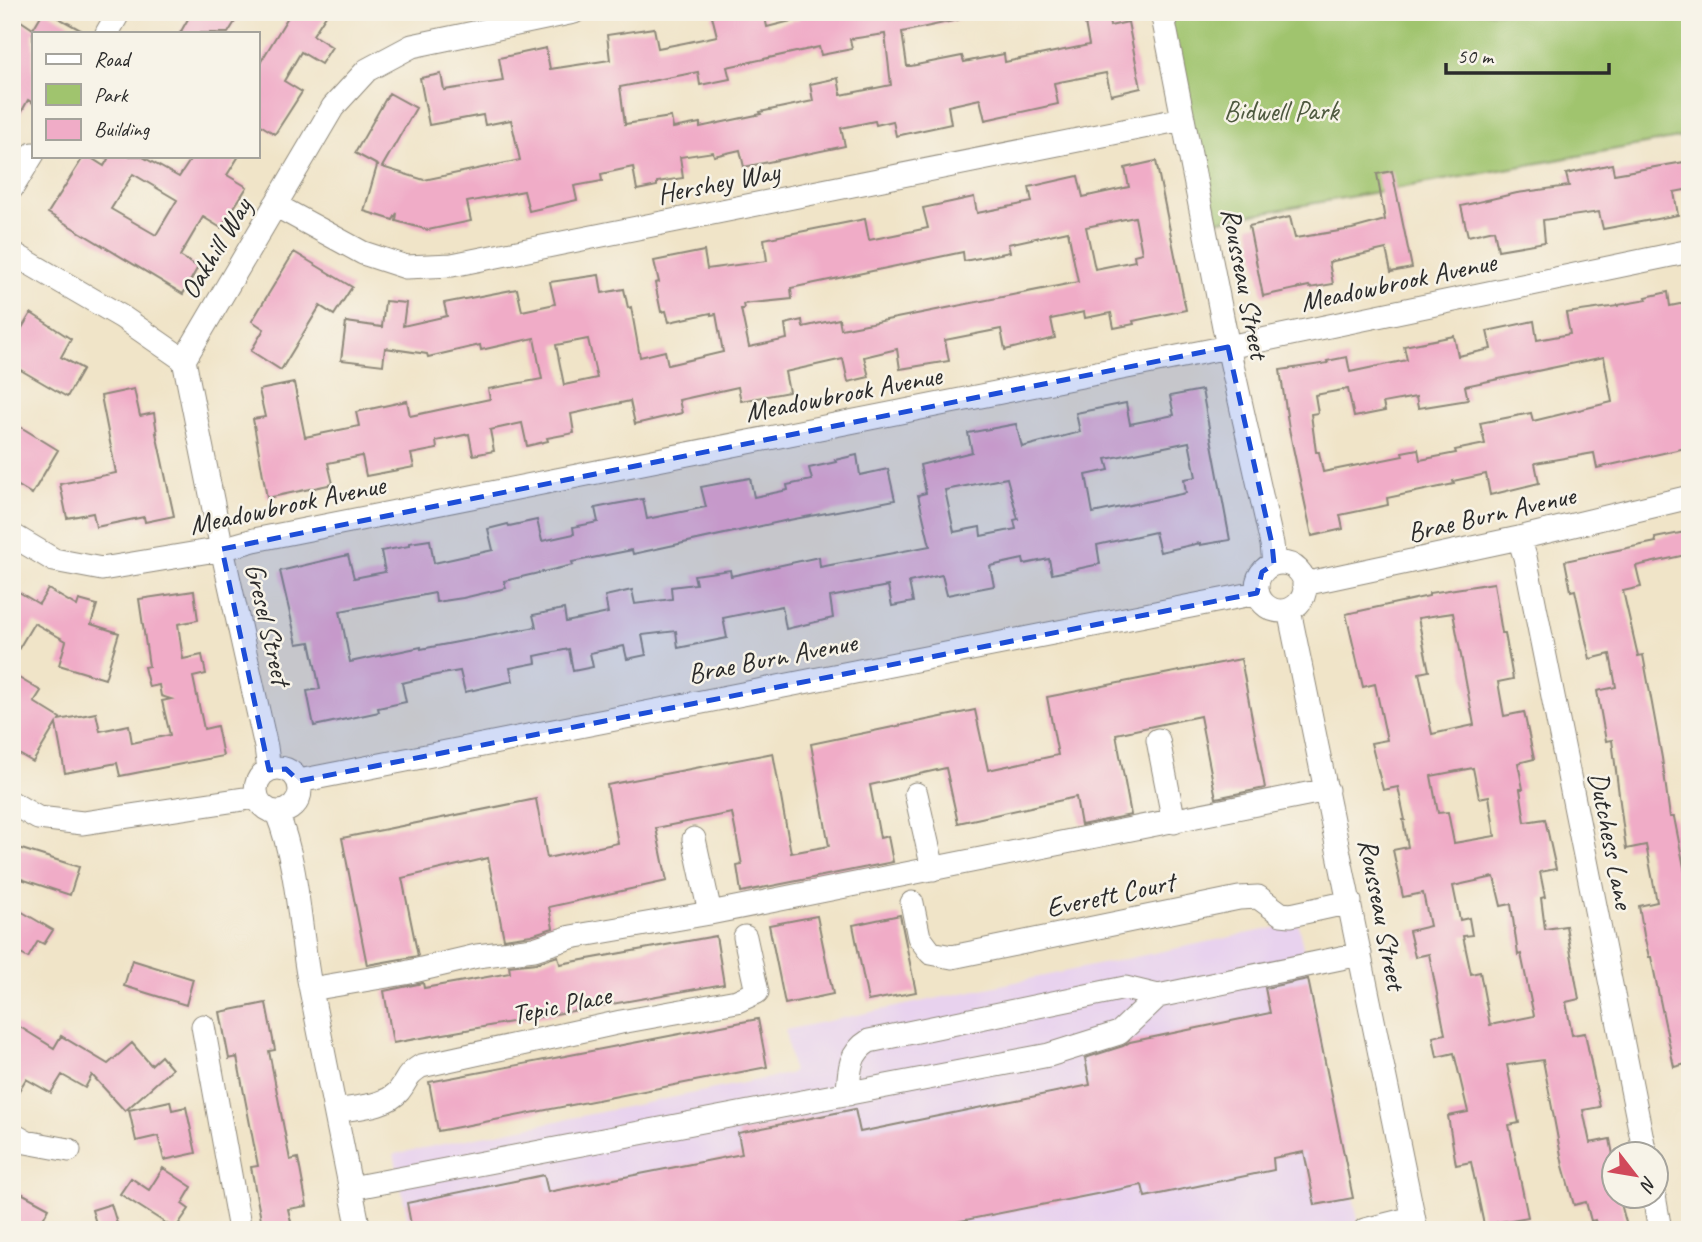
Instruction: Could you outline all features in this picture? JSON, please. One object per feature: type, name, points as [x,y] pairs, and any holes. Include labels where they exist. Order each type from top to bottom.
[{"type":"street","points":[[108,32],[119,12]]},
{"type":"street","name":"Oakhill Way","points":[[184,360],[333,107],[367,71],[412,46],[574,12]]},
{"type":"street","name":"Rousseau Street","points":[[1162,12],[1274,564]]},
{"type":"street","name":"Hershey Way","points":[[275,205],[363,253],[406,267],[452,265],[1183,119]]},
{"type":"street","points":[[12,188],[32,155]]},
{"type":"street","name":"Meadowbrook Avenue","points":[[12,535],[54,560],[102,569],[222,549],[254,540],[1228,347],[1690,250]]},
{"type":"street","points":[[12,253],[122,317],[184,360]]},
{"type":"street","name":"Gresel Street","points":[[184,360],[269,770]]},
{"type":"street","name":"Brae Burn Avenue","points":[[1304,584],[1519,538],[1690,497]]},
{"type":"street","name":"Dutchess Lane","points":[[1519,538],[1531,584],[1642,1140]]},
{"type":"street","points":[[1274,564],[1294,567],[1304,584],[1302,599],[1289,610],[1281,612],[1266,607],[1257,593],[1258,578],[1267,567],[1274,564]]},
{"type":"street","name":"Brae Burn Avenue","points":[[299,781],[1257,593]]},
{"type":"street","name":"Rousseau Street","points":[[1289,610],[1415,1224]]},
{"type":"street","points":[[1158,740],[1174,822]]},
{"type":"street","points":[[286,769],[299,781],[300,796],[297,803],[285,812],[277,813],[264,808],[257,797],[258,781],[269,770],[286,769]]},
{"type":"street","points":[[311,989],[405,973],[477,956],[534,949],[571,937],[710,913],[1327,790]]},
{"type":"street","points":[[916,794],[933,869]]},
{"type":"street","points":[[12,803],[38,818],[83,823],[257,797]]},
{"type":"street","points":[[277,813],[290,860],[311,989],[359,1230]]},
{"type":"street","points":[[694,839],[710,913]]},
{"type":"street","name":"Everett Court","points":[[912,902],[919,937],[932,953],[951,957],[1239,898],[1258,897],[1281,914],[1291,915],[1350,902]]},
{"type":"street","name":"Tepic Place","points":[[336,1111],[387,1101],[399,1091],[408,1074],[421,1066],[621,1022],[737,1001],[757,992],[745,937]]},
{"type":"street","points":[[848,1094],[849,1065],[859,1047],[869,1041],[1125,988],[1158,996],[1360,954]]},
{"type":"street","points":[[351,1188],[1049,1055],[1119,1032],[1158,996]]},
{"type":"street","points":[[203,1026],[240,1230]]},
{"type":"street","points":[[12,1134],[26,1142],[69,1150]]},
{"type":"street","points":[[1656,1210],[1660,1230]]},
{"type":"street","points":[[1365,1230],[1415,1224]]},
{"type":"highlighted area","points":[[1228,347],[1272,544],[1274,564],[1262,572],[1257,593],[299,781],[286,769],[269,770],[222,549]]},
{"type":"shaded area","points":[[1298,923],[1360,1230],[410,1230],[394,1154],[793,1073],[785,1030]]},
{"type":"green space","name":"Bidwell Park","points":[[1162,12],[1690,12],[1690,136],[1204,223]]},
{"type":"building","points":[[43,12],[48,12],[84,32],[32,32],[32,102],[28,100],[12,129],[12,15],[33,29]]},
{"type":"building","points":[[192,12],[241,12],[229,32],[181,32]]},
{"type":"building","points":[[291,12],[328,12],[313,35],[332,47],[321,64],[301,52],[284,81],[302,92],[275,134],[259,124],[259,65]]},
{"type":"building","points":[[731,12],[764,12],[767,27],[799,19],[798,12],[957,12],[958,20],[902,32],[907,66],[911,66],[962,56],[964,62],[1004,54],[1005,62],[1089,45],[1083,12],[1108,12],[1110,26],[1128,22],[1141,88],[1111,95],[1106,73],[1054,83],[1058,104],[985,120],[980,99],[948,106],[951,124],[896,136],[893,121],[876,125],[875,121],[841,128],[845,146],[744,167],[740,150],[714,156],[713,152],[680,157],[683,178],[657,182],[657,186],[637,190],[633,167],[601,174],[602,181],[574,186],[577,200],[529,211],[524,191],[467,202],[471,221],[428,230],[396,221],[397,213],[393,220],[364,211],[379,166],[355,153],[389,93],[416,108],[382,167],[424,180],[520,160],[511,120],[485,125],[483,115],[429,125],[420,78],[441,74],[444,90],[503,81],[499,58],[546,48],[550,69],[610,60],[607,35],[654,28],[658,48],[717,36],[712,16]],"holes":[[[885,34],[891,85],[841,95],[838,78],[810,84],[813,101],[700,127],[700,123],[673,128],[671,117],[625,124],[620,87],[698,72],[700,85],[730,79],[727,67],[819,47],[821,55],[852,49],[850,39]]]},
{"type":"building","points":[[83,158],[91,158],[104,166],[106,158],[145,158],[179,177],[192,158],[238,158],[227,175],[247,187],[221,228],[203,217],[180,256],[198,267],[183,294],[48,213]],"holes":[[[133,174],[177,200],[156,235],[111,209]]]},
{"type":"building","points":[[1156,161],[1186,310],[1133,321],[1134,324],[1114,328],[1111,313],[1085,318],[1084,312],[1051,319],[1055,338],[1005,350],[1001,329],[945,340],[949,361],[900,369],[897,349],[864,357],[869,377],[848,382],[843,359],[785,372],[789,392],[741,401],[738,387],[679,400],[682,413],[635,424],[630,401],[571,414],[574,433],[547,438],[548,441],[527,446],[522,423],[490,430],[494,451],[473,455],[469,434],[436,441],[437,449],[411,454],[414,467],[366,476],[362,456],[328,463],[333,484],[267,498],[253,419],[265,417],[259,390],[294,383],[305,437],[359,426],[356,412],[407,401],[410,416],[490,399],[488,389],[542,379],[534,338],[481,350],[480,345],[428,357],[427,354],[385,348],[383,365],[341,360],[346,322],[382,327],[385,301],[406,303],[403,326],[447,316],[444,303],[517,289],[522,311],[555,304],[550,282],[599,275],[602,293],[624,289],[628,308],[631,307],[640,357],[665,351],[668,365],[723,352],[716,314],[669,322],[666,311],[661,312],[654,261],[704,251],[707,269],[767,261],[764,239],[865,219],[869,240],[928,228],[923,208],[974,197],[977,213],[1032,202],[1029,187],[1078,176],[1083,197],[1129,187],[1125,168]],"holes":[[[1135,217],[1142,253],[1134,255],[1135,261],[1095,269],[1086,227]],[[1068,231],[1078,282],[841,329],[839,319],[803,327],[802,320],[785,324],[787,339],[749,347],[741,309],[744,309],[743,304],[792,299],[791,288],[963,252],[964,261],[1010,252],[1008,244]],[[588,339],[597,378],[564,385],[556,345]]]},
{"type":"building","points":[[1690,161],[1690,189],[1674,192],[1678,215],[1603,229],[1599,212],[1543,220],[1545,242],[1498,250],[1494,230],[1468,236],[1461,206],[1517,193],[1569,186],[1566,174],[1612,164],[1614,174]]},
{"type":"building","points":[[1392,171],[1412,268],[1391,272],[1386,249],[1329,262],[1333,284],[1263,296],[1249,226],[1290,217],[1295,238],[1352,229],[1385,220],[1377,174]]},
{"type":"building","points":[[294,252],[352,287],[334,315],[320,306],[281,370],[251,351],[264,329],[252,321]]},
{"type":"building","points":[[1668,292],[1670,306],[1690,302],[1690,447],[1597,468],[1594,453],[1535,463],[1539,483],[1490,495],[1486,474],[1453,481],[1454,484],[1387,498],[1388,505],[1340,515],[1343,529],[1312,536],[1289,429],[1280,370],[1328,363],[1327,361],[1347,357],[1350,372],[1407,360],[1404,346],[1454,336],[1458,356],[1491,349],[1487,331],[1534,321],[1537,340],[1570,334],[1566,313],[1618,306],[1647,300],[1646,297]],"holes":[[[1604,357],[1612,402],[1533,421],[1531,413],[1480,423],[1485,444],[1455,450],[1456,453],[1420,460],[1418,449],[1402,452],[1403,456],[1323,472],[1319,452],[1316,452],[1311,414],[1318,413],[1315,395],[1348,389],[1354,417],[1385,411],[1383,403],[1416,397],[1418,408],[1468,400],[1465,386]]]},
{"type":"building","points":[[31,313],[71,339],[61,357],[83,369],[67,397],[12,365],[12,329],[19,333]]},
{"type":"building","points":[[134,389],[140,416],[154,413],[174,516],[145,522],[144,517],[96,527],[93,513],[67,518],[60,484],[116,473],[101,396]]},
{"type":"building","points":[[1202,390],[1230,540],[1200,543],[1160,552],[1155,532],[1097,545],[1100,564],[1072,570],[1052,574],[1049,559],[1024,564],[1023,559],[990,566],[994,586],[947,595],[942,575],[909,582],[913,602],[892,606],[888,586],[830,597],[833,618],[786,629],[782,606],[723,618],[727,638],[678,648],[676,631],[642,635],[646,655],[627,659],[624,646],[590,653],[593,667],[573,671],[569,649],[535,656],[536,663],[510,668],[513,681],[465,692],[460,671],[436,675],[402,683],[406,702],[378,708],[379,712],[314,726],[307,691],[320,689],[310,642],[297,644],[280,571],[348,555],[354,578],[385,572],[381,551],[409,546],[409,543],[430,540],[434,563],[493,550],[488,529],[508,524],[509,526],[537,520],[542,541],[574,534],[573,527],[598,522],[595,508],[643,499],[647,519],[706,507],[701,487],[750,478],[754,497],[788,490],[787,485],[812,480],[809,468],[857,455],[860,475],[888,469],[895,500],[633,554],[632,550],[572,562],[573,565],[504,581],[506,588],[463,598],[436,602],[435,593],[340,611],[350,662],[536,627],[533,615],[564,609],[566,622],[608,613],[605,596],[632,590],[635,604],[672,599],[671,587],[696,584],[694,575],[730,570],[731,576],[819,557],[820,567],[930,546],[918,495],[926,493],[920,465],[972,452],[968,433],[1016,424],[1022,447],[1080,432],[1076,413],[1126,403],[1130,424],[1174,415],[1170,396]],"holes":[[[1189,442],[1196,477],[1184,479],[1186,493],[1093,513],[1086,475],[1109,470],[1106,459]],[[1007,478],[1018,519],[1014,520],[1016,529],[981,536],[980,527],[954,532],[945,490]]]},
{"type":"building","points":[[19,426],[58,450],[32,494],[12,482],[12,436]]},
{"type":"building","points":[[1690,531],[1690,554],[1636,566],[1641,587],[1623,591],[1638,656],[1643,655],[1670,817],[1674,817],[1690,897],[1690,1063],[1674,1067],[1639,906],[1657,902],[1646,845],[1626,849],[1612,740],[1606,741],[1597,691],[1616,687],[1610,654],[1590,659],[1575,590],[1571,591],[1565,561],[1656,542],[1655,538]]},
{"type":"building","points":[[1494,583],[1513,679],[1498,682],[1504,716],[1524,712],[1534,759],[1518,763],[1525,822],[1545,819],[1556,869],[1540,872],[1545,897],[1541,898],[1545,929],[1566,926],[1579,999],[1566,1002],[1572,1035],[1585,1033],[1600,1107],[1583,1110],[1590,1143],[1600,1141],[1600,1210],[1623,1210],[1628,1230],[1598,1230],[1595,1220],[1591,1221],[1586,1202],[1574,1205],[1563,1166],[1543,1060],[1507,1065],[1519,1123],[1509,1125],[1528,1217],[1484,1225],[1471,1162],[1456,1165],[1448,1116],[1468,1112],[1454,1053],[1437,1057],[1433,1037],[1445,1034],[1429,954],[1415,957],[1409,931],[1430,926],[1423,893],[1403,897],[1393,850],[1408,847],[1405,820],[1398,787],[1383,790],[1371,743],[1387,740],[1375,684],[1363,687],[1346,614],[1429,596],[1429,593]],"holes":[[[1453,613],[1474,725],[1432,734],[1419,673],[1429,671],[1418,618]],[[1473,768],[1479,798],[1489,796],[1495,836],[1454,843],[1448,812],[1438,813],[1431,776]],[[1494,877],[1501,906],[1511,904],[1518,955],[1521,954],[1534,1016],[1490,1025],[1480,972],[1471,974],[1463,936],[1472,935],[1469,918],[1460,920],[1453,886]]]},
{"type":"building","points":[[12,588],[39,604],[48,589],[77,606],[79,600],[97,605],[91,624],[119,633],[105,679],[59,665],[66,641],[34,623],[12,660]]},
{"type":"building","points":[[194,591],[198,620],[178,624],[183,659],[202,655],[206,674],[193,677],[204,729],[217,726],[223,756],[120,776],[117,763],[65,773],[56,724],[33,762],[12,750],[12,674],[41,691],[34,702],[60,718],[59,720],[96,713],[100,731],[129,725],[132,743],[170,735],[162,701],[171,699],[161,696],[159,685],[149,687],[144,667],[149,666],[139,599]]},
{"type":"building","points":[[1241,659],[1265,788],[1216,798],[1200,716],[1116,734],[1131,815],[1081,825],[1076,797],[958,823],[946,768],[870,785],[880,838],[888,836],[893,862],[741,892],[737,866],[742,865],[732,813],[656,828],[667,881],[549,907],[553,928],[504,939],[488,858],[402,878],[418,956],[367,965],[342,838],[536,799],[547,858],[618,843],[607,785],[773,753],[791,853],[829,846],[811,744],[975,710],[988,770],[1058,755],[1047,697]]},
{"type":"building","points":[[12,846],[79,867],[70,895],[12,876]]},
{"type":"building","points":[[12,906],[53,930],[44,944],[38,941],[28,958],[12,949]]},
{"type":"building","points":[[900,915],[916,992],[868,1001],[853,925]]},
{"type":"building","points":[[817,916],[833,994],[785,1004],[769,925]]},
{"type":"building","points":[[716,936],[724,984],[393,1043],[384,991],[423,983],[424,988],[510,973],[509,966],[536,963],[558,956],[560,964]]},
{"type":"building","points":[[132,960],[193,979],[186,1005],[124,986]]},
{"type":"building","points":[[1308,979],[1353,1198],[1315,1205],[1304,1152],[1273,1158],[1274,1170],[1145,1197],[1142,1185],[915,1230],[412,1230],[407,1203],[544,1175],[548,1192],[742,1154],[738,1133],[855,1109],[860,1132],[1090,1085],[1085,1058],[1130,1042],[1270,1013],[1265,988]]},
{"type":"building","points":[[266,1003],[275,1050],[269,1051],[290,1160],[298,1158],[307,1206],[288,1209],[293,1230],[263,1230],[251,1167],[258,1166],[237,1057],[229,1059],[220,1012]]},
{"type":"building","points":[[758,1019],[767,1067],[438,1131],[429,1082]]},
{"type":"building","points":[[12,1022],[54,1048],[61,1036],[108,1064],[132,1043],[151,1065],[161,1056],[172,1069],[125,1111],[92,1075],[85,1088],[62,1075],[51,1093],[26,1079],[12,1102]]},
{"type":"building","points":[[170,1101],[172,1110],[186,1107],[196,1153],[164,1160],[158,1136],[136,1141],[129,1110]]},
{"type":"building","points":[[163,1168],[192,1187],[182,1204],[189,1209],[175,1229],[120,1194],[131,1178],[149,1190]]},
{"type":"building","points":[[12,1188],[49,1208],[37,1230],[12,1230]]},
{"type":"building","points":[[111,1204],[119,1230],[98,1230],[92,1210]]}]
